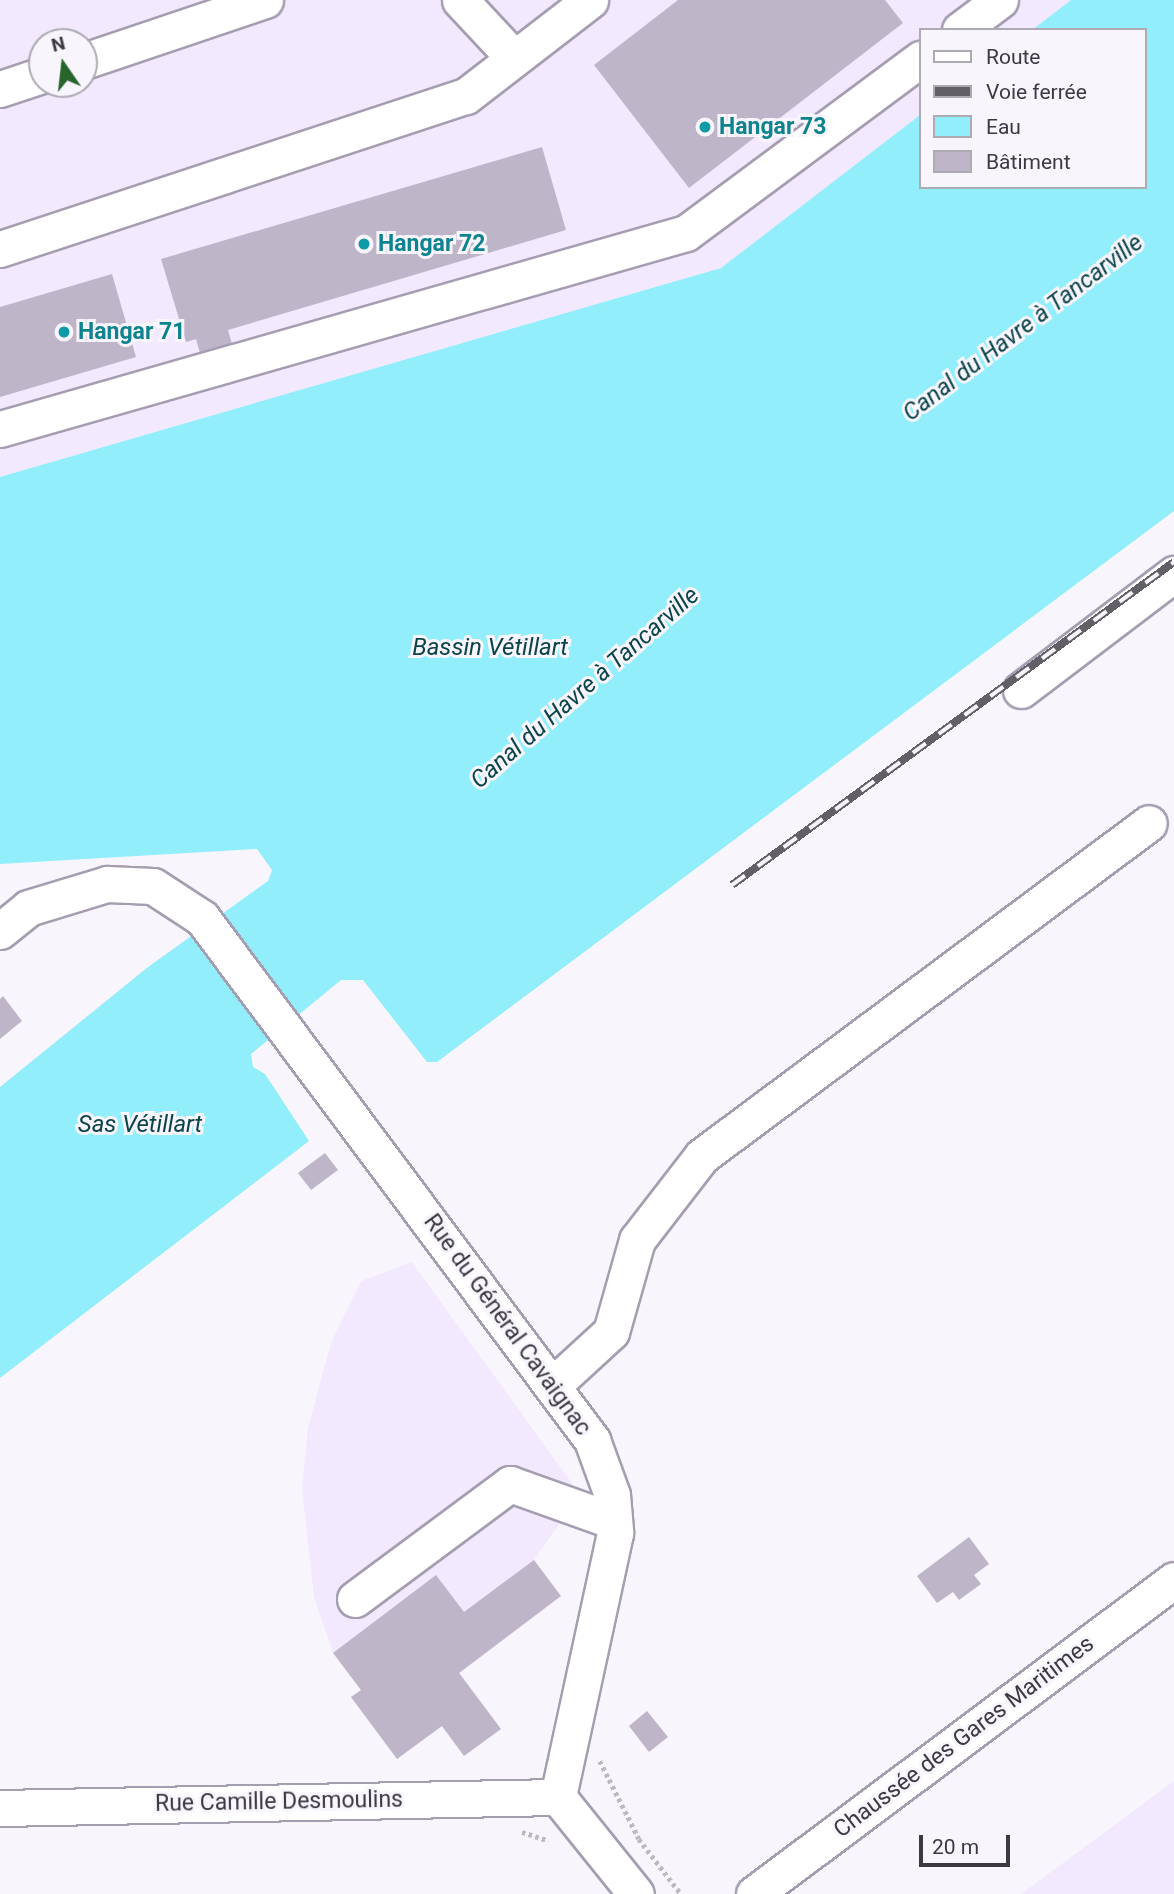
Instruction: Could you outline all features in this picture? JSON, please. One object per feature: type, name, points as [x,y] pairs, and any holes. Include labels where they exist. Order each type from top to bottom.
[{"type":"street","points":[[98,56],[265,0]]},
{"type":"street","points":[[460,0],[514,58]]},
{"type":"street","points":[[0,249],[466,96],[590,0]]},
{"type":"street","points":[[963,28],[1000,0]]},
{"type":"street","points":[[0,429],[686,233],[918,60]]},
{"type":"street","points":[[0,89],[28,80]]},
{"type":"street","points":[[1021,690],[1174,574]]},
{"type":"street","points":[[552,1386],[611,1332],[637,1240],[702,1156],[1149,823]]},
{"type":"street","name":"Rue du Général Cavaignac","points":[[0,931],[28,908],[107,884],[153,886],[202,918],[592,1440],[614,1521],[609,1572],[558,1797]]},
{"type":"street","points":[[355,1599],[510,1484],[614,1521]]},
{"type":"street","name":"Chaussée des Gares Maritimes","points":[[754,1894],[1174,1580]]},
{"type":"street","points":[[558,1797],[636,1894]]},
{"type":"street","name":"Rue Camille Desmoulins","points":[[0,1808],[558,1797]]},
{"type":"path","points":[[597,1755],[639,1839],[681,1894]]},
{"type":"shaded area","points":[[0,0],[1071,0],[1035,28],[918,28],[918,117],[721,268],[0,477]]},
{"type":"shaded area","points":[[412,1262],[574,1486],[572,1506],[534,1560],[561,1596],[460,1673],[501,1729],[464,1756],[441,1726],[397,1759],[351,1697],[361,1690],[333,1653],[314,1597],[302,1488],[308,1427],[331,1343],[361,1281]]},
{"type":"shaded area","points":[[1174,1781],[1174,1894],[1021,1894]]},
{"type":"water","name":"Bassin Vétillart","points":[[1071,0],[1174,0],[1174,511],[437,1062],[427,1062],[363,980],[341,980],[251,1054],[253,1067],[265,1074],[309,1141],[0,1378],[0,1087],[148,967],[268,881],[272,870],[257,849],[0,864],[0,477],[721,268],[918,117],[918,189],[1146,189],[1146,28],[1035,28]]},
{"type":"building","name":"Hangar 73","points":[[678,0],[885,0],[903,23],[689,188],[594,65]]},
{"type":"building","name":"Hangar 72","points":[[542,147],[566,230],[228,330],[234,351],[202,360],[196,339],[186,342],[161,259]]},
{"type":"building","name":"Hangar 71","points":[[112,274],[136,357],[0,397],[0,307]]},
{"type":"building","points":[[3,996],[22,1021],[0,1039],[0,999]]},
{"type":"building","points":[[325,1153],[338,1170],[311,1190],[298,1173]]},
{"type":"building","points":[[969,1537],[989,1564],[974,1575],[981,1584],[959,1600],[953,1592],[937,1603],[917,1576]]},
{"type":"building","points":[[534,1560],[561,1596],[459,1673],[501,1729],[464,1756],[442,1726],[397,1759],[351,1697],[361,1690],[333,1653],[436,1575],[464,1612]]},
{"type":"building","points":[[647,1711],[668,1737],[649,1752],[629,1726]]},
{"type":"railway","points":[[732,885],[1174,562]]},
{"type":"place","name":"Hangar 73","points":[[705,127]]},
{"type":"place","name":"Hangar 72","points":[[364,244]]},
{"type":"place","name":"Hangar 71","points":[[64,332]]},
{"type":"water label","name":"Canal du Havre à Tancarville","points":[[1023,328]]},
{"type":"water label","name":"Canal du Havre à Tancarville","points":[[585,688]]},
{"type":"water label","name":"Sas Vétillart","points":[[140,1125]]}]
